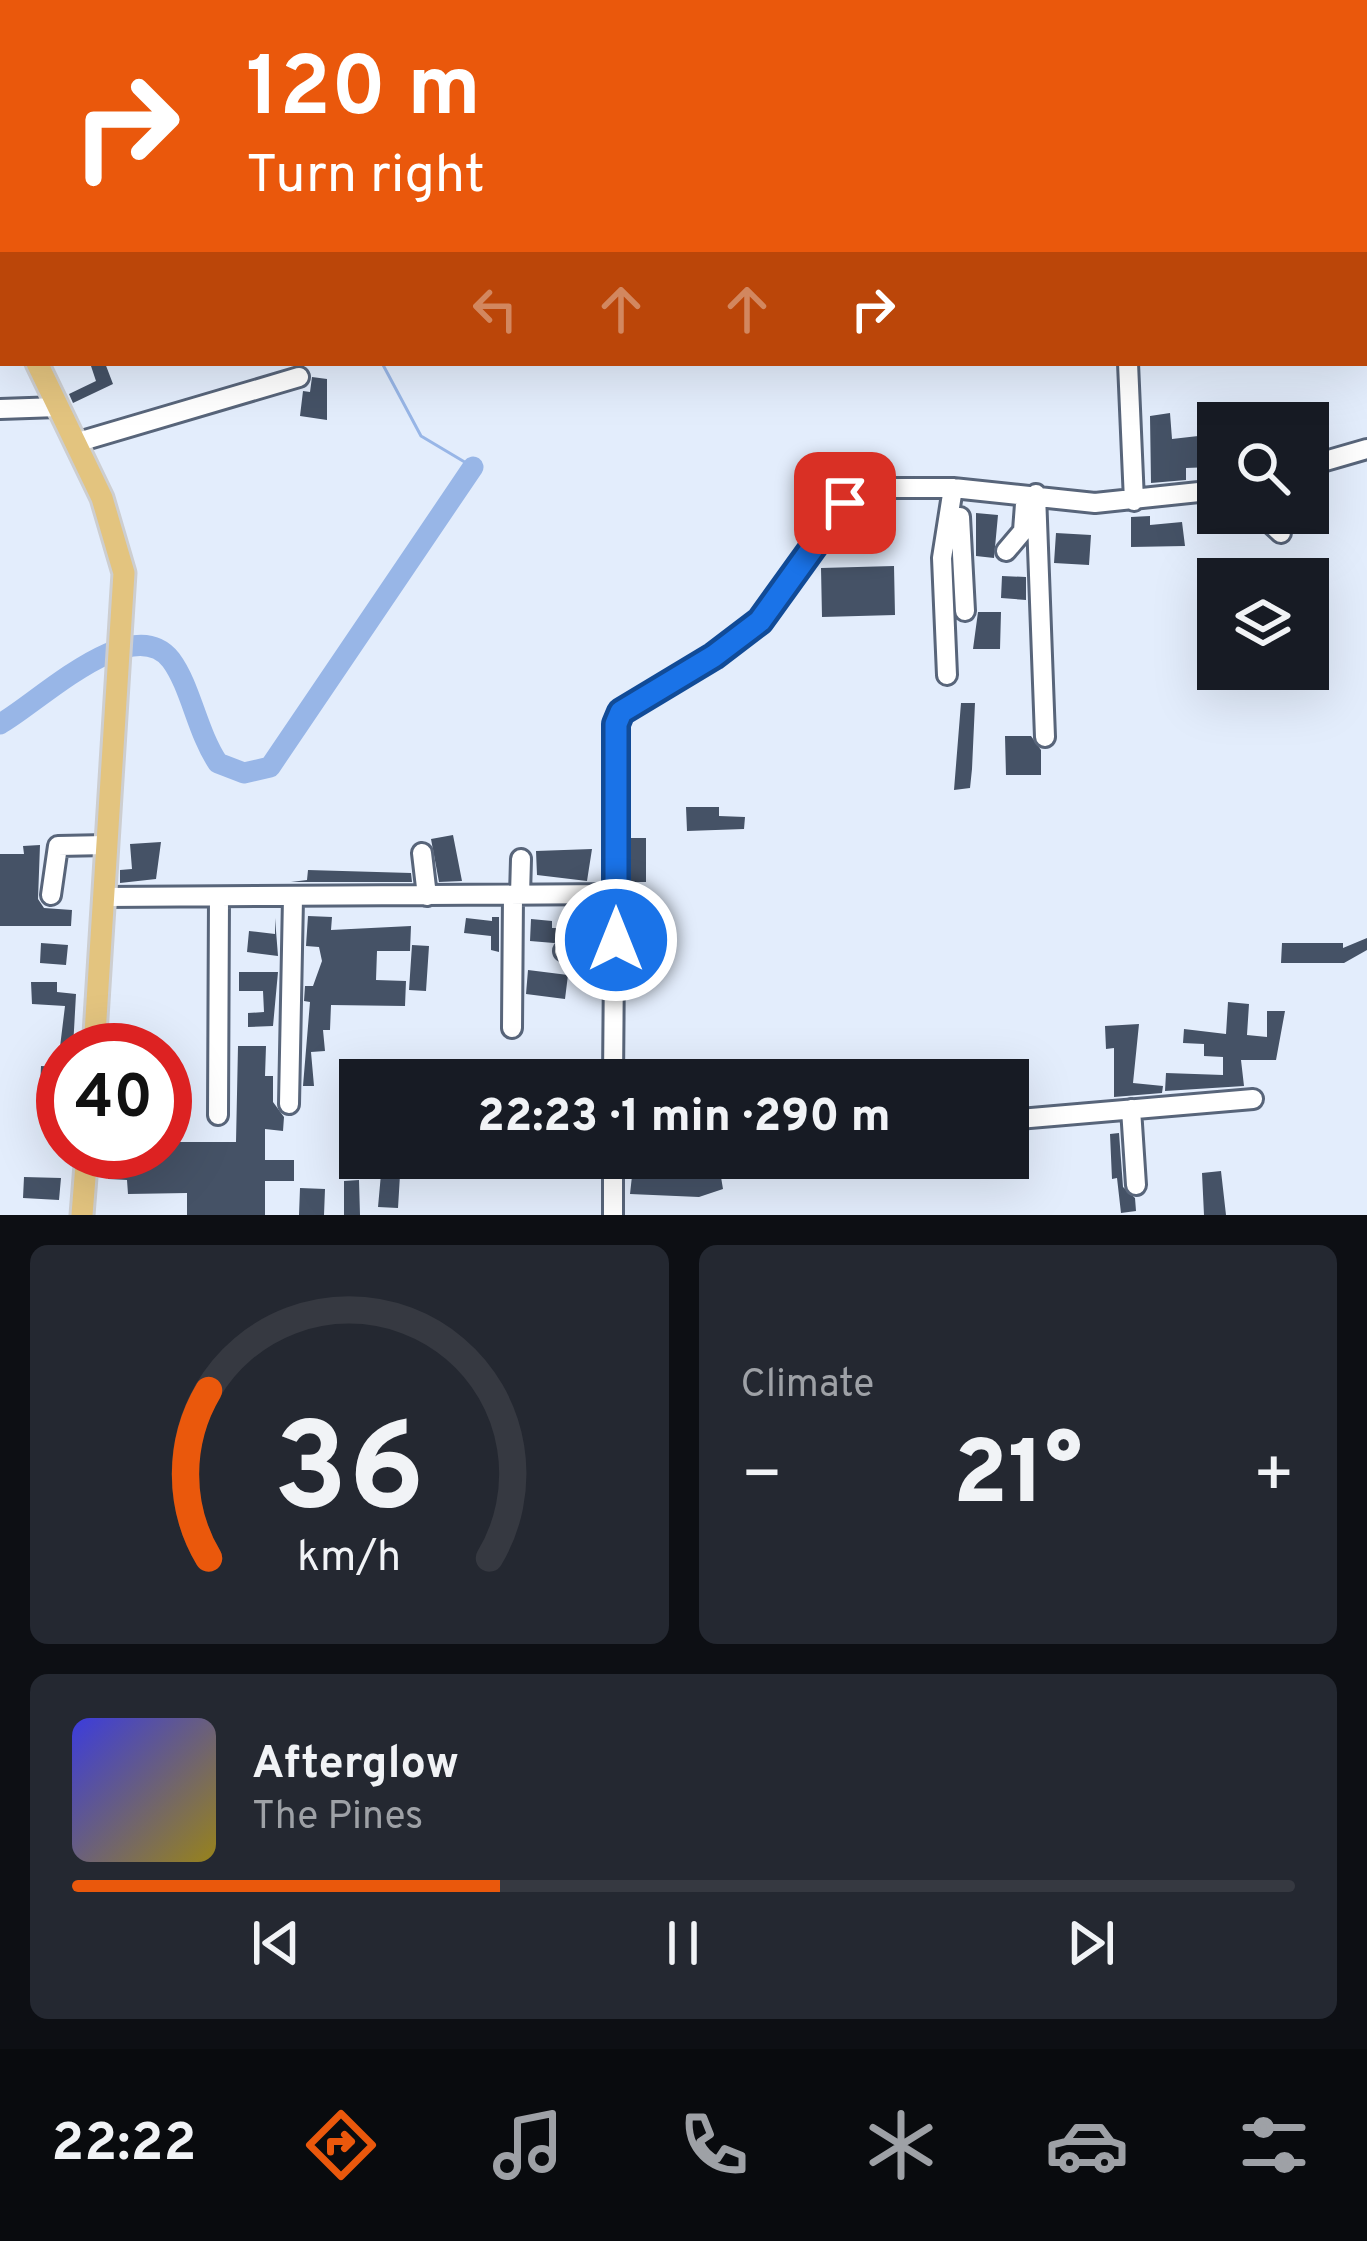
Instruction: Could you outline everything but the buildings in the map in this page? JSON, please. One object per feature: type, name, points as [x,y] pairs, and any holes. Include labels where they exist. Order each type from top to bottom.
[{"type":"main road","points":[[38,366],[118,539],[125,606],[96,1023]]},
{"type":"main road","points":[[82,1215],[85,1179]]},
{"type":"street","points":[[1128,366],[1134,501]]},
{"type":"street","points":[[75,443],[298,377]]},
{"type":"street","points":[[0,409],[58,407]]},
{"type":"street","points":[[1329,460],[1367,449]]},
{"type":"street","points":[[613,1059],[616,724],[621,712],[714,656],[760,621],[855,494],[888,486],[1134,501],[1197,495]]},
{"type":"street","points":[[956,488],[965,610]]},
{"type":"street","points":[[947,674],[942,558],[956,488]]},
{"type":"street","points":[[1006,551],[1023,531],[1031,494]]},
{"type":"street","points":[[1031,494],[1045,736]]},
{"type":"street","points":[[51,895],[58,846],[107,845]]},
{"type":"street","points":[[422,854],[427,896]]},
{"type":"street","points":[[512,1028],[521,859]]},
{"type":"street","points":[[105,897],[615,894]]},
{"type":"street","points":[[218,1114],[220,897]]},
{"type":"street","points":[[289,1104],[293,898]]},
{"type":"street","points":[[564,951],[616,940]]},
{"type":"street","points":[[1029,1118],[1253,1099]]},
{"type":"street","points":[[1131,1109],[1136,1185]]},
{"type":"street","points":[[613,1179],[613,1215]]},
{"type":"waterway","points":[[384,366],[421,436],[473,467]]},
{"type":"waterway","points":[[0,724],[85,665],[133,646],[154,648],[178,671],[218,763],[244,773],[270,767],[473,467]]},
{"type":"route","points":[[616,940],[616,724],[621,712],[714,656],[760,621],[845,503]]}]
